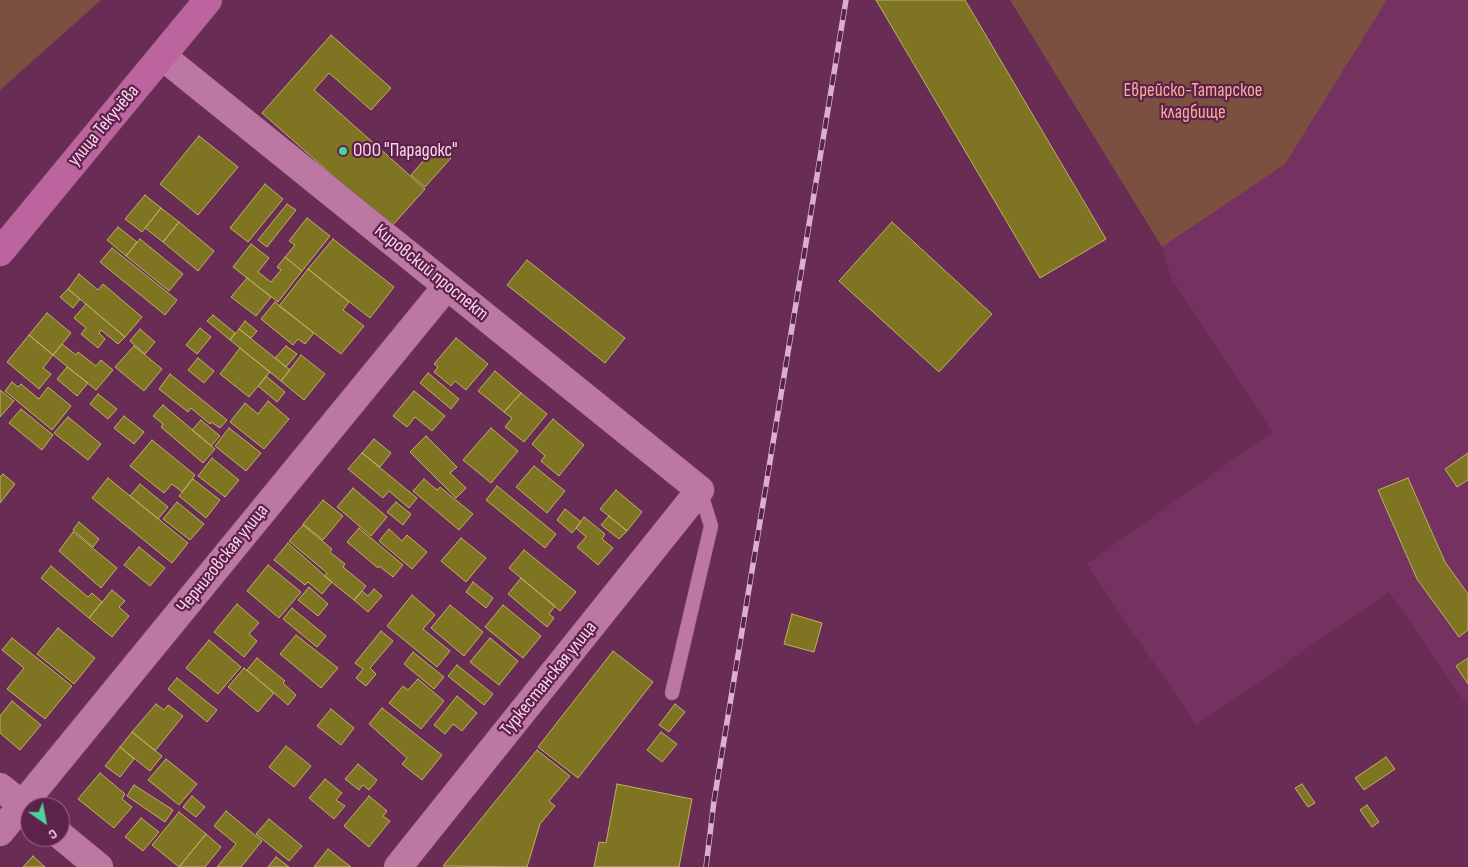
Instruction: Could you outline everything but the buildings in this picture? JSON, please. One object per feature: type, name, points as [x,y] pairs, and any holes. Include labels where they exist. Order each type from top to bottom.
[{"type":"main road","name":"улица Текучёва","points":[[0,252],[208,0]]},
{"type":"street","name":"Кировский проспект","points":[[162,56],[700,490]]},
{"type":"street","name":"Черниговская улица","points":[[35,797],[447,286]]},
{"type":"street","name":"Туркестанская улица","points":[[398,867],[700,490]]},
{"type":"street","points":[[0,786],[20,803]]},
{"type":"street","name":"Черниговская улица","points":[[0,832],[20,814]]},
{"type":"street","points":[[70,843],[98,867]]},
{"type":"lane","points":[[672,693],[711,526],[700,490]]},
{"type":"shaded area","points":[[1387,0],[1468,0],[1468,706],[1389,592],[1196,725],[1087,564],[1272,432],[1171,277],[1162,247],[1285,164]]},
{"type":"green space","points":[[0,0],[101,0],[0,90]]},
{"type":"green space","name":"Еврейско-Татарское кладбище","points":[[1010,0],[1387,0],[1285,164],[1162,247]]},
{"type":"railway","points":[[706,867],[714,801],[846,0]]},
{"type":"place","name":"ООО \"Парадокс\"","points":[[343,151]]}]
